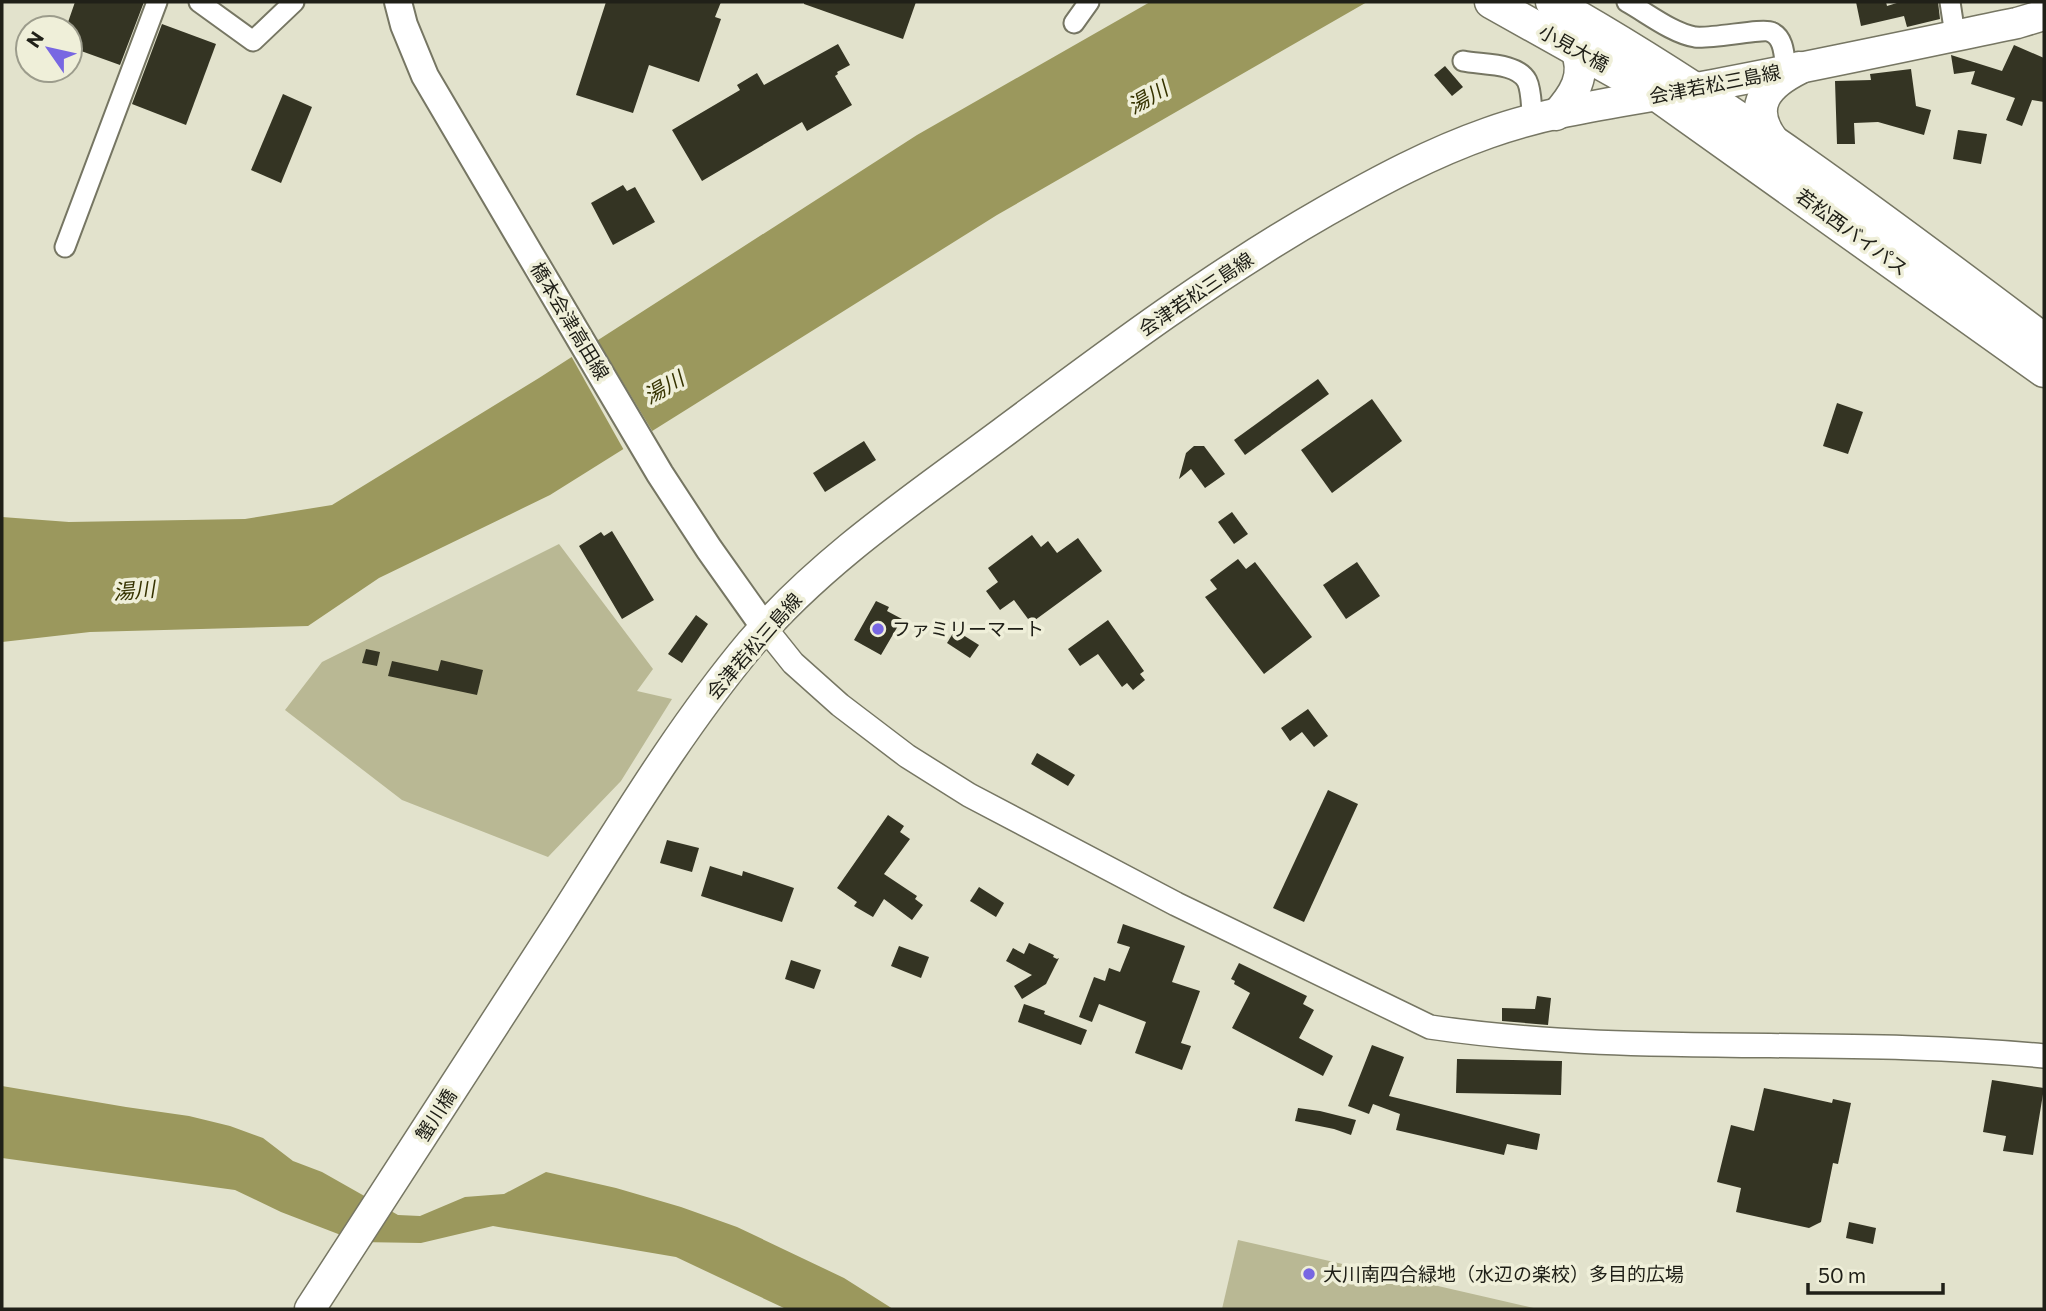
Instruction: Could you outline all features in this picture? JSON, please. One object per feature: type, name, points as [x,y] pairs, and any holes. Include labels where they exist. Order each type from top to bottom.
[{"type":"highway","name":"小見大橋","points":[[1552,2],[1696,88]]},
{"type":"highway","name":"小見大橋","points":[[1493,3],[1657,95]]},
{"type":"highway","points":[[1772,140],[1761,114],[1765,94],[1777,80],[1793,69]]},
{"type":"highway","name":"若松西バイパス","points":[[1696,88],[1772,140],[2044,340]]},
{"type":"highway","name":"若松西バイパス","points":[[1657,95],[2044,372]]},
{"type":"main road","name":"橋本会津高田線","points":[[398,2],[404,25],[425,76],[660,474],[709,550],[765,628]]},
{"type":"main road","name":"会津若松三島線","points":[[561,921],[690,723],[718,684],[765,628],[829,566],[871,531],[1148,325],[1239,263],[1375,183],[1422,159],[1493,131],[1544,118],[2017,23],[2044,15]]},
{"type":"main road","points":[[1544,118],[1572,95],[1580,76],[1575,49]]},
{"type":"main road","name":"蟹川橋","points":[[310,1309],[561,921]]},
{"type":"street","points":[[65,247],[157,2]]},
{"type":"street","points":[[199,2],[253,41],[294,2]]},
{"type":"street","points":[[1074,23],[1089,2]]},
{"type":"street","points":[[1627,2],[1693,37],[1726,37],[1768,30],[1781,42],[1793,69]]},
{"type":"street","points":[[1950,2],[1955,35]]},
{"type":"street","points":[[1463,61],[1510,68],[1522,76],[1544,118]]},
{"type":"street","points":[[765,628],[793,663],[840,705],[907,756],[970,795],[1176,904],[1430,1027],[1475,1034],[1603,1041],[1923,1048],[2044,1056]]},
{"type":"green space","points":[[559,544],[653,669],[637,691],[672,699],[621,781],[548,857],[402,800],[285,710],[322,662]]},
{"type":"green space","name":"大川南四合緑地（水辺の楽校）多目的広場","points":[[1238,1240],[1538,1309],[1222,1309]]},
{"type":"water","name":"湯川","points":[[1150,2],[1367,2],[997,215],[550,495],[379,578],[308,626],[90,632],[2,642],[2,517],[69,522],[245,519],[332,505],[539,378],[917,135]]},
{"type":"water","points":[[2,1086],[189,1116],[230,1126],[263,1138],[293,1161],[322,1172],[398,1215],[420,1216],[465,1197],[504,1194],[546,1172],[616,1188],[737,1227],[844,1278],[893,1309],[786,1309],[676,1257],[493,1226],[421,1243],[359,1242],[281,1212],[235,1190],[2,1158]]},
{"type":"pier","points":[[596,338],[654,434],[625,452],[570,354]]},
{"type":"building","points":[[75,2],[144,2],[120,65],[84,52],[84,14],[71,14]]},
{"type":"building","points":[[606,2],[721,2],[715,17],[721,19],[699,82],[649,65],[633,113],[576,95]]},
{"type":"building","points":[[804,2],[916,2],[903,39]]},
{"type":"building","points":[[1856,2],[1886,2],[1887,6],[1900,2],[1938,2],[1940,19],[1907,27],[1904,16],[1861,26]]},
{"type":"building","points":[[162,24],[216,44],[186,125],[132,104]]},
{"type":"building","points":[[838,44],[850,65],[835,76],[852,105],[807,131],[802,122],[702,181],[672,130],[740,90],[737,85],[757,73],[764,85]]},
{"type":"building","points":[[2014,45],[2044,58],[2044,102],[2032,100],[2022,126],[2006,120],[2015,98],[1971,84],[1975,71],[1954,74],[1951,55],[2002,71]]},
{"type":"building","points":[[1445,66],[1463,87],[1452,96],[1434,75]]},
{"type":"building","points":[[1911,69],[1916,106],[1931,110],[1924,135],[1878,122],[1854,123],[1855,144],[1837,144],[1835,81],[1871,80],[1870,74]]},
{"type":"building","points":[[283,94],[312,107],[281,183],[251,170]]},
{"type":"building","points":[[1958,130],[1987,134],[1981,164],[1953,159]]},
{"type":"building","points":[[623,185],[627,191],[635,187],[655,222],[613,245],[591,203]]},
{"type":"building","points":[[1318,379],[1329,394],[1245,455],[1234,440]]},
{"type":"building","points":[[1372,399],[1402,441],[1332,493],[1301,450]]},
{"type":"building","points":[[1837,403],[1863,412],[1848,454],[1823,446]]},
{"type":"building","points":[[864,441],[876,460],[825,492],[813,473]]},
{"type":"building","points":[[1194,446],[1204,446],[1225,474],[1205,488],[1191,469],[1179,479],[1186,453]]},
{"type":"building","points":[[1232,512],[1248,534],[1234,544],[1218,522]]},
{"type":"building","points":[[612,531],[654,600],[622,619],[579,546],[601,532],[604,536]]},
{"type":"building","points":[[1032,535],[1041,547],[1048,541],[1057,553],[1078,538],[1102,571],[1031,623],[1014,600],[1000,610],[986,591],[998,582],[988,568]]},
{"type":"building","points":[[1238,559],[1246,569],[1255,562],[1312,637],[1264,674],[1205,597],[1217,589],[1210,580]]},
{"type":"building","points":[[1357,562],[1380,596],[1346,619],[1323,585]]},
{"type":"building","name":"ファミリーマート","points":[[876,601],[889,607],[887,611],[902,619],[881,655],[854,640]]},
{"type":"building","points":[[696,615],[708,624],[682,663],[668,654]]},
{"type":"building","points":[[1108,620],[1144,671],[1140,674],[1145,680],[1133,690],[1127,683],[1122,687],[1098,654],[1080,666],[1068,649]]},
{"type":"building","points":[[955,630],[979,645],[970,658],[947,643]]},
{"type":"building","points":[[366,649],[380,652],[377,666],[362,663]]},
{"type":"building","points":[[441,660],[483,670],[477,695],[388,676],[392,661],[438,671]]},
{"type":"building","points":[[1308,709],[1328,736],[1314,747],[1302,732],[1290,741],[1281,728]]},
{"type":"building","points":[[1037,753],[1075,775],[1068,786],[1031,764]]},
{"type":"building","points":[[1328,790],[1358,804],[1304,922],[1273,908]]},
{"type":"building","points":[[888,815],[904,826],[900,832],[910,839],[884,874],[917,896],[915,899],[923,905],[912,920],[884,899],[873,917],[854,906],[857,902],[837,888]]},
{"type":"building","points":[[667,840],[699,848],[692,872],[660,863]]},
{"type":"building","points":[[710,866],[742,876],[743,871],[794,888],[782,922],[701,896]]},
{"type":"building","points":[[979,887],[1004,903],[996,917],[970,901]]},
{"type":"building","points":[[1123,924],[1185,946],[1172,982],[1200,991],[1181,1043],[1191,1046],[1182,1070],[1135,1053],[1146,1022],[1099,1004],[1092,1022],[1079,1017],[1094,977],[1105,981],[1109,968],[1120,972],[1130,947],[1117,943]]},
{"type":"building","points":[[1029,943],[1059,958],[1046,984],[1022,999],[1014,986],[1032,975],[1006,961],[1013,948],[1024,954]]},
{"type":"building","points":[[899,946],[929,957],[921,978],[891,966]]},
{"type":"building","points":[[791,960],[821,970],[814,989],[785,979]]},
{"type":"building","points":[[1239,963],[1307,996],[1303,1004],[1314,1010],[1299,1038],[1333,1056],[1323,1076],[1232,1028],[1250,993],[1234,984],[1235,981],[1231,979]]},
{"type":"building","points":[[1537,996],[1551,998],[1548,1025],[1502,1021],[1502,1008],[1535,1009]]},
{"type":"building","points":[[1024,1004],[1087,1030],[1081,1045],[1018,1022]]},
{"type":"building","points":[[1372,1045],[1404,1057],[1389,1096],[1540,1134],[1537,1150],[1507,1144],[1504,1155],[1396,1130],[1400,1114],[1373,1104],[1369,1114],[1348,1106]]},
{"type":"building","points":[[1457,1059],[1562,1061],[1561,1095],[1456,1093]]},
{"type":"building","points":[[1992,1080],[2044,1088],[2033,1155],[2003,1151],[2006,1136],[1983,1132]]},
{"type":"building","points":[[1764,1088],[1832,1103],[1833,1099],[1851,1103],[1838,1164],[1833,1163],[1821,1222],[1809,1228],[1736,1212],[1741,1188],[1717,1182],[1731,1125],[1754,1131]]},
{"type":"building","points":[[1298,1108],[1356,1120],[1351,1135],[1295,1121]]},
{"type":"building","points":[[1849,1222],[1876,1228],[1873,1244],[1846,1238]]},
{"type":"place","name":"ファミリーマート","points":[[878,629]]},
{"type":"place","name":"大川南四合緑地（水辺の楽校）多目的広場","points":[[1309,1274]]}]
